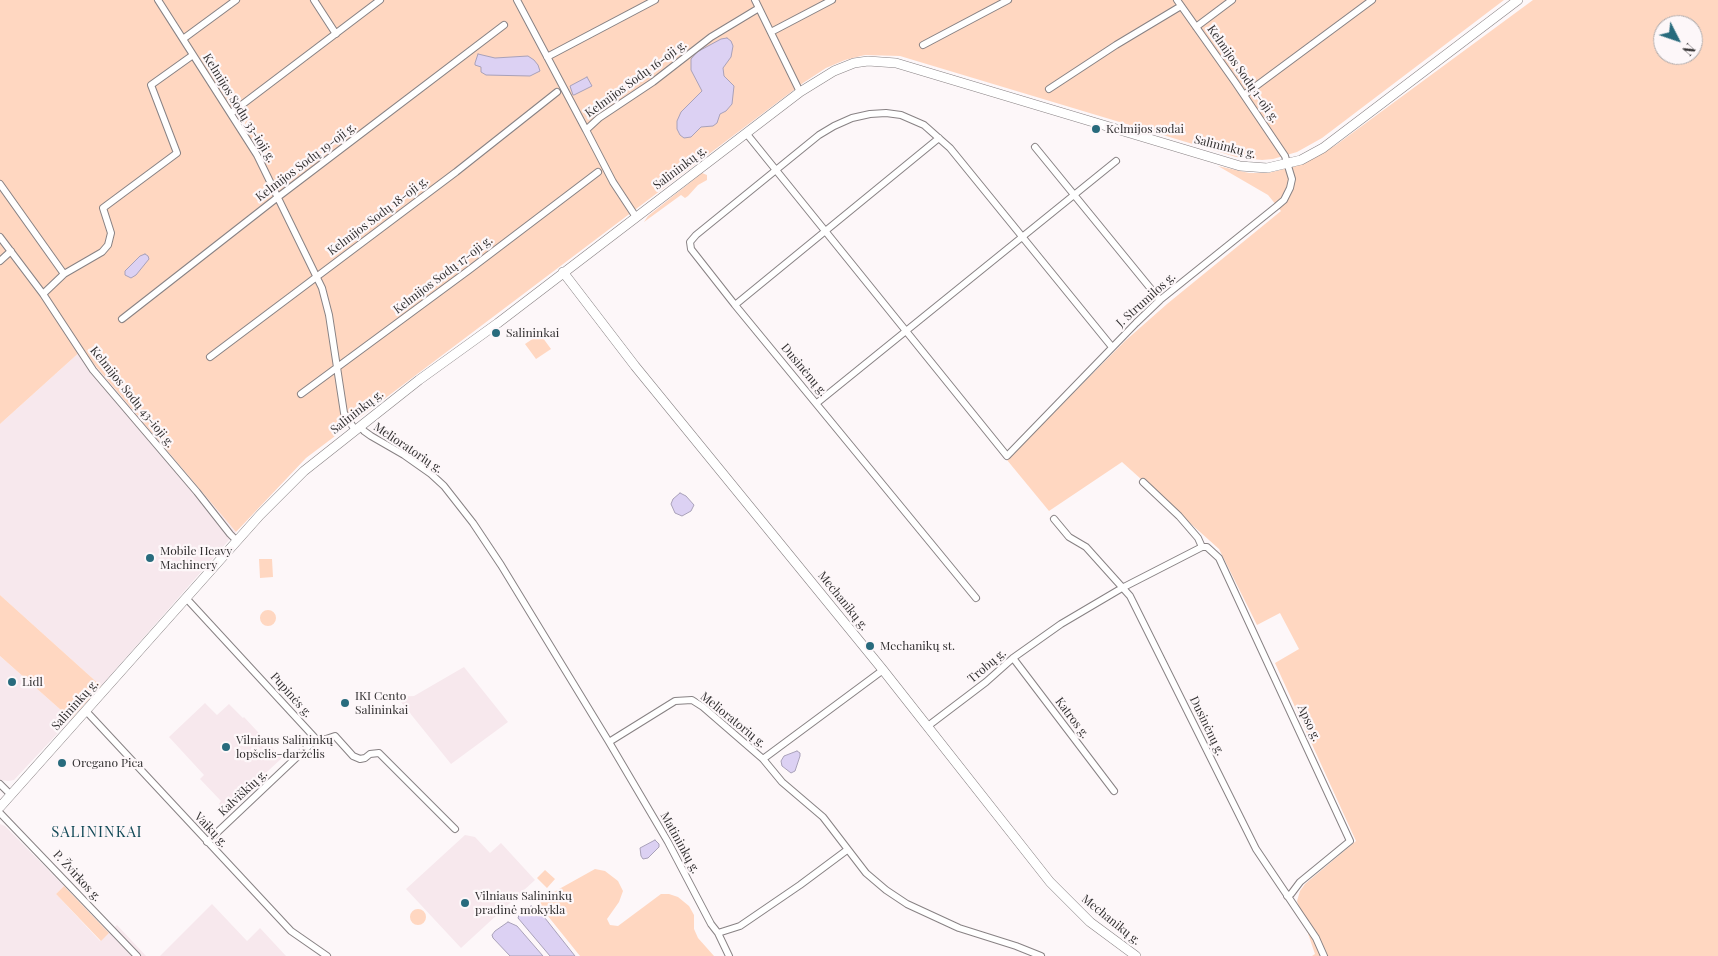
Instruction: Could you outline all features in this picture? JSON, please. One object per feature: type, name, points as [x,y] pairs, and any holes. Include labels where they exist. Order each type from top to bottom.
[{"type":"main road","name":"Salininkų g.","points":[[0,807],[237,541],[294,480],[357,428],[800,92],[843,66],[868,61],[896,63],[1240,166],[1268,168],[1301,160],[1323,148],[1518,0]]},
{"type":"main road","name":"Mechanikų g.","points":[[563,272],[635,366],[883,670],[1037,866],[1064,897],[1090,922],[1136,956]]},
{"type":"street","name":"Kelmijos Sodų 33-ioji g.","points":[[158,0],[258,155],[316,276],[326,300],[344,413],[357,428]]},
{"type":"street","points":[[183,39],[236,0]]},
{"type":"street","points":[[314,0],[336,34]]},
{"type":"street","points":[[231,112],[380,0]]},
{"type":"street","points":[[517,0],[586,130]]},
{"type":"street","points":[[547,57],[655,0]]},
{"type":"street","points":[[755,0],[800,92]]},
{"type":"street","points":[[771,32],[832,0]]},
{"type":"street","points":[[923,45],[1008,0]]},
{"type":"street","name":"Kelmijos Sodų 1-oji g.","points":[[1177,0],[1282,150],[1288,164]]},
{"type":"street","points":[[1196,27],[1232,0]]},
{"type":"street","points":[[1244,95],[1372,0]]},
{"type":"street","points":[[1049,89],[1116,45],[1181,6]]},
{"type":"street","name":"Kelmijos Sodų 16-oji g.","points":[[636,217],[614,182],[586,130],[599,118],[653,82],[711,37],[759,8]]},
{"type":"street","name":"Kelmijos Sodų 19-oji g.","points":[[122,319],[278,197],[504,25]]},
{"type":"street","points":[[43,294],[64,274],[102,252],[108,245],[111,233],[103,208],[177,153],[151,85],[193,55]]},
{"type":"street","name":"Kelmijos Sodų 18-oji g.","points":[[210,358],[456,172],[557,92]]},
{"type":"street","name":"Dusinėnų g.","points":[[976,598],[691,249],[690,242],[696,235],[819,135],[852,118],[886,113],[901,115],[924,125],[950,148],[1112,347]]},
{"type":"street","points":[[746,133],[906,331]]},
{"type":"street","points":[[736,305],[939,138]]},
{"type":"street","points":[[1035,147],[1160,300]]},
{"type":"street","points":[[817,403],[1116,161]]},
{"type":"street","name":"J. Strumilos g.","points":[[906,331],[1006,456],[1160,300],[1284,200],[1292,179],[1288,164]]},
{"type":"street","name":"Kelmijos Sodų 17-oji g.","points":[[301,394],[598,172]]},
{"type":"street","points":[[0,184],[64,274]]},
{"type":"street","name":"Kelmijos Sodų 43-ioji g.","points":[[0,237],[43,294],[93,370],[237,541]]},
{"type":"street","points":[[0,261],[12,251]]},
{"type":"street","name":"Melioratorių g.","points":[[357,428],[404,455],[431,474],[444,486],[473,523],[506,573],[609,742],[675,700],[692,700],[703,707],[764,759],[782,782],[823,817],[866,873],[886,890],[907,904],[959,928],[1041,956]]},
{"type":"street","name":"Apso g.","points":[[1143,482],[1179,516],[1198,538],[1202,547],[1211,549],[1219,558],[1350,841],[1300,882],[1291,894],[1287,896]]},
{"type":"street","name":"Dusinėnų g.","points":[[1054,520],[1070,537],[1086,547],[1130,596],[1256,849],[1316,938],[1324,956]]},
{"type":"street","points":[[1122,588],[1202,547]]},
{"type":"street","name":"Trobų g.","points":[[928,726],[986,682],[1013,658],[1062,624],[1122,588]]},
{"type":"street","name":"Pupinės g.","points":[[186,598],[316,739]]},
{"type":"street","name":"Katros g.","points":[[1013,658],[1114,791]]},
{"type":"street","points":[[764,759],[883,670]]},
{"type":"street","name":"Vaikų g.","points":[[86,711],[291,931],[327,956]]},
{"type":"street","points":[[316,739],[326,739],[335,736],[353,756],[360,759],[370,754],[379,754],[455,830]]},
{"type":"street","name":"Kalviškių g.","points":[[207,842],[316,739]]},
{"type":"street","name":"Matininkų g.","points":[[609,742],[668,842],[711,924],[718,932],[729,956]]},
{"type":"street","points":[[0,784],[11,794]]},
{"type":"street","name":"P. Žvirkos g.","points":[[0,813],[137,956]]},
{"type":"street","points":[[718,932],[740,926],[847,850]]},
{"type":"shaded area","points":[[0,0],[1504,0],[1322,138],[1297,152],[1273,159],[1262,160],[1236,157],[900,56],[865,55],[845,60],[826,68],[803,83],[306,458],[236,532],[82,350],[0,424]]},
{"type":"shaded area","points":[[1533,0],[1718,0],[1718,956],[1312,956],[1315,954],[1297,901],[1300,891],[1305,884],[1356,841],[1275,663],[1299,649],[1280,613],[1257,625],[1219,549],[1122,462],[1049,511],[1007,460],[1125,341],[1167,304],[1281,211],[1268,195],[1218,166],[1249,173],[1268,173],[1293,167],[1312,159],[1336,145]]},
{"type":"shaded area","points":[[727,38],[733,46],[731,57],[723,68],[724,76],[734,86],[732,104],[726,111],[720,114],[717,123],[713,126],[701,127],[691,137],[684,138],[677,129],[677,121],[681,112],[702,91],[691,70],[691,59],[697,52],[721,39]]},
{"type":"shaded area","points":[[478,54],[495,58],[528,56],[538,65],[540,71],[530,76],[486,75],[481,72],[481,67],[475,65]]},
{"type":"shaded area","points":[[587,77],[592,86],[573,95],[570,86]]},
{"type":"shaded area","points":[[702,173],[707,175],[707,180],[698,185],[685,198],[681,195],[644,222],[648,216]]},
{"type":"shaded area","points":[[145,254],[149,259],[136,275],[131,278],[125,275],[125,271],[140,256]]},
{"type":"shaded area","points":[[540,334],[551,349],[536,359],[525,344]]},
{"type":"shaded area","points":[[82,350],[236,532],[101,686],[0,595],[0,424]]},
{"type":"shaded area","points":[[680,493],[686,496],[694,505],[691,511],[682,516],[675,513],[671,504],[673,499]]},
{"type":"shaded area","points":[[259,559],[272,559],[273,577],[260,578]]},
{"type":"shaded area","points":[[0,595],[101,686],[71,719],[0,656]]},
{"type":"shaded area","points":[[265,610],[271,610],[276,615],[274,624],[265,626],[260,621],[260,615]]},
{"type":"shaded area","points":[[0,656],[71,719],[14,780],[8,781],[0,780]]},
{"type":"shaded area","points":[[464,667],[508,722],[451,764],[397,697],[414,696]]},
{"type":"shaded area","name":"Vilniaus Salininkų lopšelis-darželis","points":[[205,703],[217,715],[229,704],[244,717],[282,758],[228,808],[224,805],[222,807],[219,804],[221,801],[200,779],[204,775],[169,737]]},
{"type":"shaded area","points":[[797,751],[800,753],[800,756],[795,771],[791,773],[782,766],[781,761],[784,756]]},
{"type":"shaded area","points":[[0,824],[5,826],[64,886],[56,894],[100,941],[117,925],[146,956],[0,956]]},
{"type":"shaded area","name":"Vilniaus Salininkų pradinė mokykla","points":[[465,835],[475,837],[490,853],[501,843],[535,880],[461,948],[406,889]]},
{"type":"shaded area","points":[[655,840],[659,847],[648,858],[643,859],[640,848]]},
{"type":"shaded area","points":[[595,869],[605,871],[618,881],[623,891],[619,902],[607,919],[610,925],[618,926],[661,894],[669,894],[678,897],[689,906],[694,915],[694,929],[698,938],[714,956],[580,956],[539,905],[543,898]]},
{"type":"shaded area","points":[[545,870],[555,879],[547,888],[537,878]]},
{"type":"shaded area","points":[[64,886],[109,933],[101,941],[56,894]]},
{"type":"shaded area","points":[[212,904],[247,941],[260,928],[286,956],[160,956]]},
{"type":"shaded area","points":[[531,906],[537,908],[575,956],[550,956],[518,918],[519,915]]},
{"type":"shaded area","points":[[415,909],[421,909],[426,914],[424,923],[415,925],[410,920],[410,914]]},
{"type":"shaded area","points":[[508,922],[517,926],[543,956],[510,956],[492,935]]},
{"type":"place","name":"Kelmijos sodai","points":[[1096,129]]},
{"type":"place","name":"Salininkai","points":[[496,333]]},
{"type":"place","name":"Mobile Heavy Machinery","points":[[150,558]]},
{"type":"place","name":"Mechanikų st.","points":[[870,646]]},
{"type":"place","name":"Lidl","points":[[12,682]]},
{"type":"place","name":"IKI Cento Salininkai","points":[[345,703]]},
{"type":"place","name":"Vilniaus Salininkų lopšelis-darželis","points":[[226,747]]},
{"type":"place","name":"Oregano Pica","points":[[62,763]]},
{"type":"place","name":"Vilniaus Salininkų pradinė mokykla","points":[[465,903]]},
{"type":"district","name":"SALININKAI","points":[[97,832]]}]
